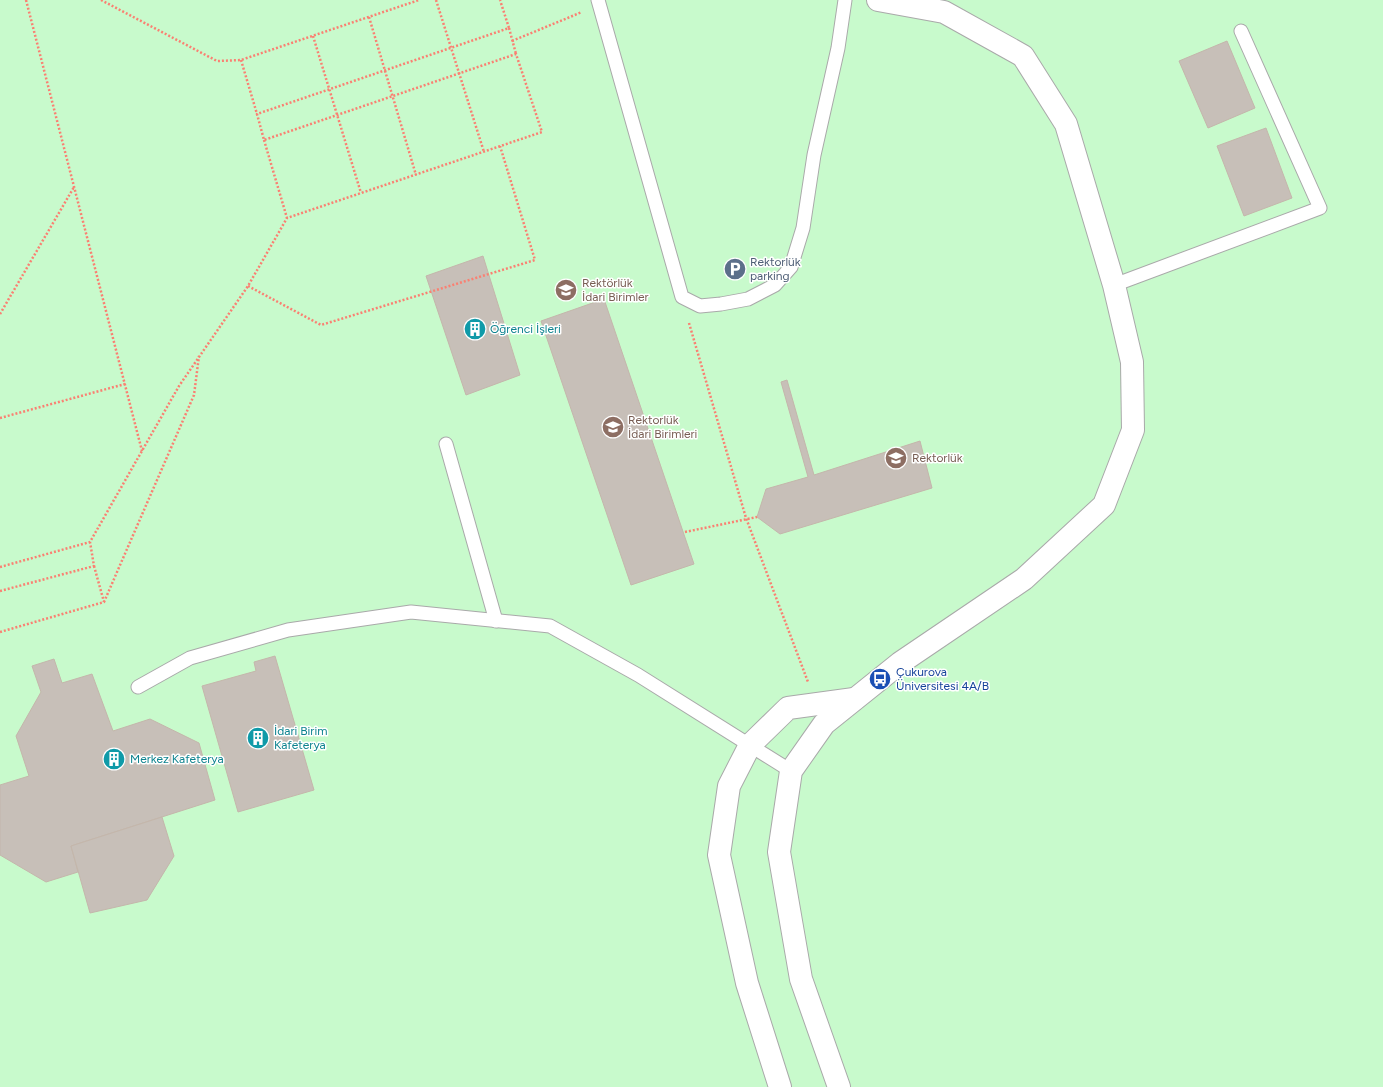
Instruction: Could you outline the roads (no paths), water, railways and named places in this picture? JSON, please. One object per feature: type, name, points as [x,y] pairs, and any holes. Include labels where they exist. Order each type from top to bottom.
[{"type":"street","points":[[839,1087],[801,979],[779,852],[791,771],[824,724],[900,663],[1024,579],[1104,505],[1133,430],[1132,362],[1114,285],[1066,124],[1022,56],[944,12],[878,0]]},
{"type":"street","points":[[780,1087],[747,983],[720,855],[729,786],[750,745],[788,708],[855,699]]},
{"type":"lane","points":[[599,3],[682,297],[700,306],[748,299],[776,285],[791,267],[803,228],[814,155],[838,48],[846,0]]},
{"type":"lane","points":[[1114,285],[1320,208],[1241,31]]},
{"type":"lane","points":[[446,444],[496,621]]},
{"type":"lane","points":[[138,687],[190,658],[288,630],[411,612],[550,626],[638,675],[791,771]]},
{"type":"place","name":"Rektorlük parking","points":[[735,269]]},
{"type":"place","name":"Rektörlük İdari Birimler","points":[[566,290]]},
{"type":"place","name":"Öğrenci İşleri","points":[[475,329]]},
{"type":"place","name":"Rektorlük İdari Birimleri","points":[[613,427]]},
{"type":"place","name":"Rektorlük","points":[[896,458]]},
{"type":"place","name":"Çukurova Üni̇versi̇tesi̇ 4A/B","points":[[880,679]]},
{"type":"place","name":"İdari Birim Kafeterya","points":[[258,738]]},
{"type":"place","name":"Merkez Kafeterya","points":[[114,759]]}]
